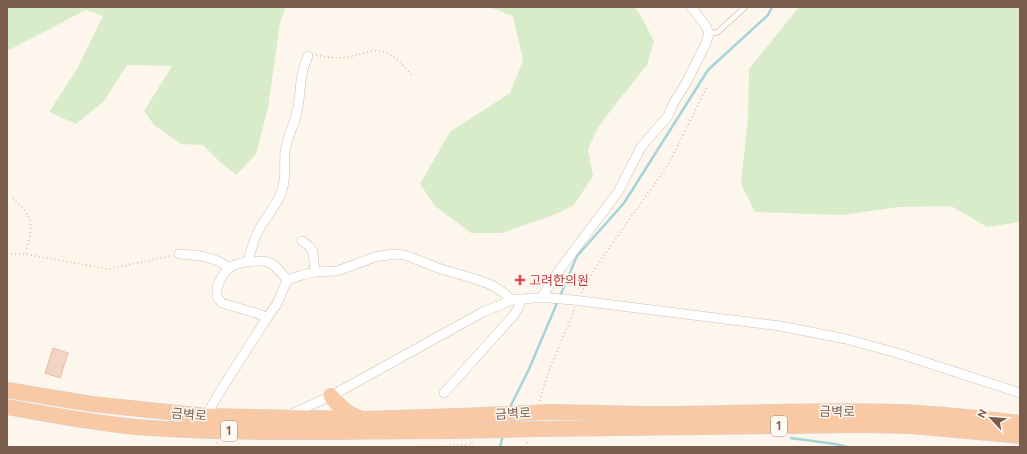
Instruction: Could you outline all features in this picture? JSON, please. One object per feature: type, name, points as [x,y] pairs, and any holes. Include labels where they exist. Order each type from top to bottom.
[{"type":"highway","name":"금벽로","points":[[7,390],[92,404],[285,425],[453,431],[861,425],[911,426],[1020,436]]},
{"type":"highway","points":[[7,396],[16,398],[27,394]]},
{"type":"highway","points":[[331,396],[349,413],[361,419]]},
{"type":"highway","name":"금벽로","points":[[7,407],[62,418],[135,427],[205,431],[361,419],[459,416],[544,408],[654,414],[816,411],[896,412],[957,415],[1020,423]]},
{"type":"street","points":[[546,298],[560,270],[618,192],[641,147],[668,116],[705,45],[709,34],[706,26],[691,7]]},
{"type":"street","points":[[248,261],[258,232],[280,198],[284,185],[285,151],[290,130],[296,115],[301,75],[308,56]]},
{"type":"street","points":[[302,241],[310,247],[313,252],[315,272]]},
{"type":"street","points":[[179,254],[213,259],[229,268]]},
{"type":"street","points":[[206,416],[219,393],[277,304],[287,280],[315,272],[337,271],[375,257],[393,254],[405,255],[441,269],[492,285],[516,300],[518,308],[513,316],[444,393]]},
{"type":"street","points":[[267,318],[259,314],[222,303],[217,297],[217,288],[222,277],[229,268],[248,261],[259,261],[272,263],[287,280]]},
{"type":"street","points":[[285,425],[331,396],[483,312],[516,300],[546,298],[780,326],[846,339],[896,353],[1020,393]]},
{"type":"lane","points":[[709,34],[718,32],[745,7]]},
{"type":"path","points":[[308,56],[316,55],[333,58],[378,51],[388,53],[406,68],[412,76]]},
{"type":"path","points":[[544,408],[543,387],[575,301],[596,266],[669,163],[708,86]]},
{"type":"path","points":[[13,198],[28,216],[31,225],[29,241],[25,254]]},
{"type":"path","points":[[7,254],[25,254],[108,269],[179,254]]},
{"type":"path","points":[[526,447],[528,440]]},
{"type":"green space","points":[[7,7],[286,7],[280,23],[268,108],[256,154],[236,175],[203,145],[181,144],[154,125],[144,111],[172,66],[127,65],[104,101],[76,124],[49,112],[77,69],[103,16],[86,10],[7,51]]},
{"type":"green space","points":[[489,7],[634,7],[641,16],[654,41],[647,65],[599,126],[588,149],[593,176],[574,205],[556,214],[502,233],[471,233],[435,206],[420,184],[450,132],[510,93],[523,60],[513,16]]},
{"type":"green space","points":[[799,7],[1020,7],[1020,222],[987,227],[951,206],[899,207],[842,215],[755,212],[741,184],[748,118],[749,69]]},
{"type":"building","points":[[53,348],[68,353],[60,378],[45,373]]},
{"type":"waterway","points":[[509,409],[529,369],[577,256],[624,203],[708,70],[768,15],[772,7]]},
{"type":"waterway","points":[[500,447],[503,435]]},
{"type":"waterway","points":[[791,438],[847,447]]},
{"type":"place","name":"고려한의원","points":[[520,280]]}]
